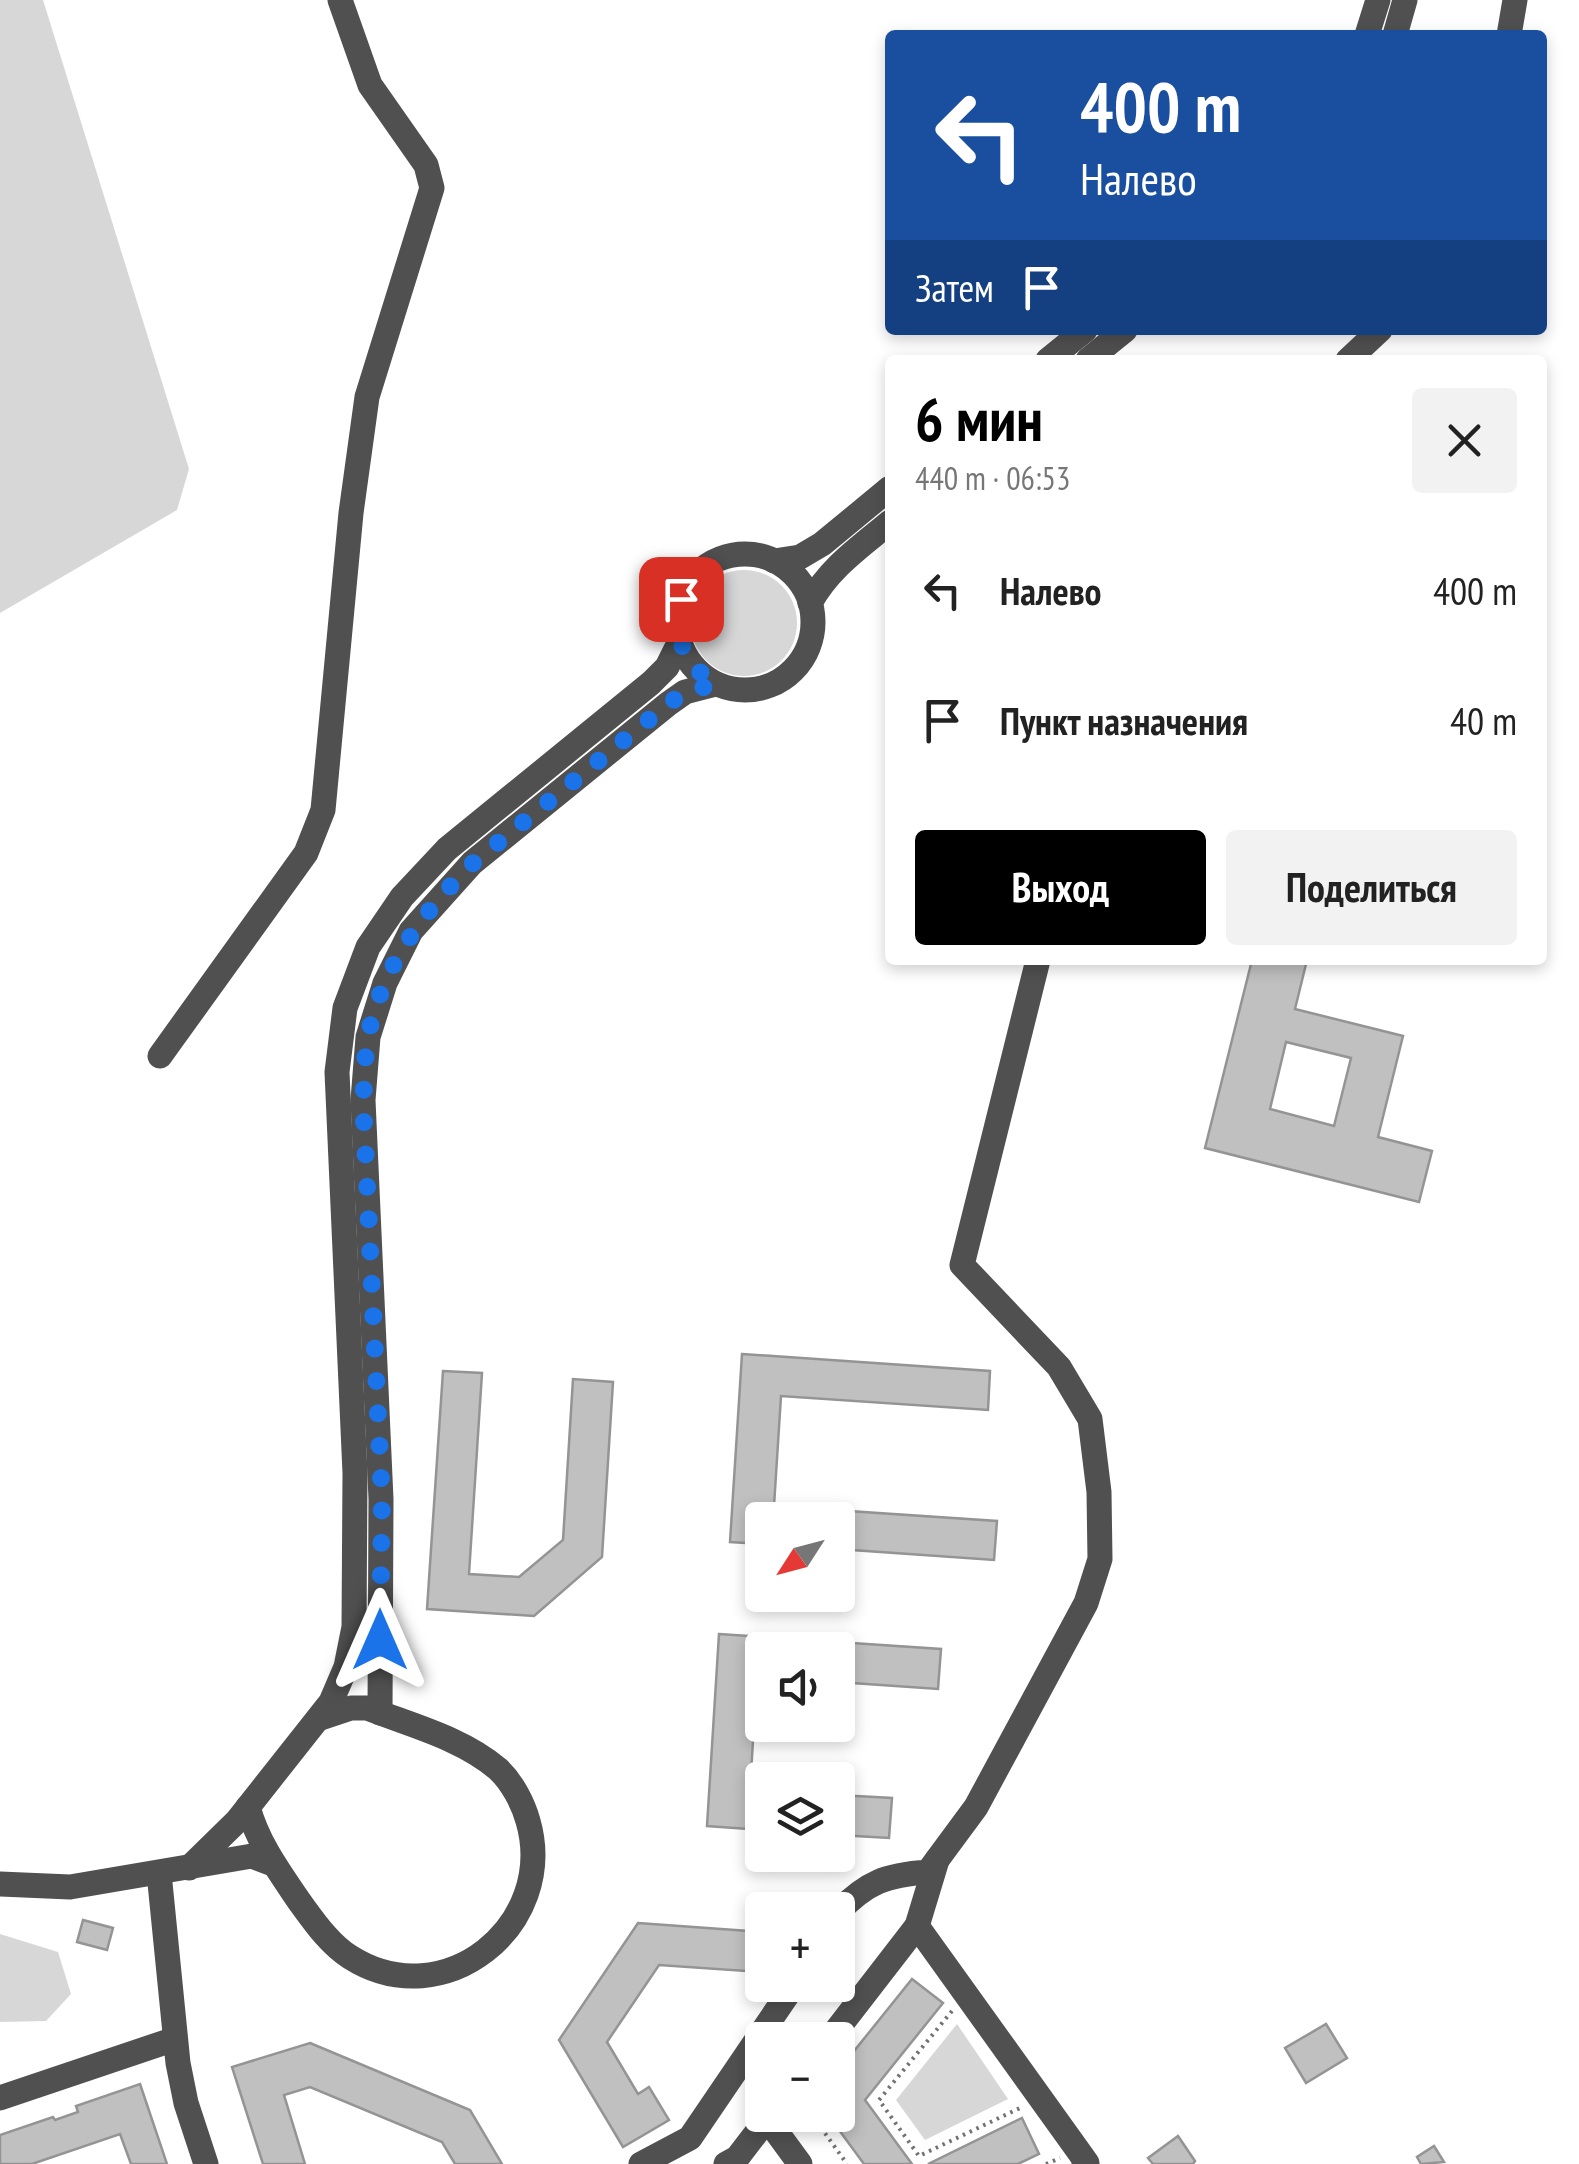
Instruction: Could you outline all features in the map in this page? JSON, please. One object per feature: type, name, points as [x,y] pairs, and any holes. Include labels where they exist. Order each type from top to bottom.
[{"type":"street","points":[[160,1056],[306,853],[324,810],[351,512],[367,397],[432,188],[426,166],[370,85],[340,0]]},
{"type":"street","points":[[1368,30],[1378,0]]},
{"type":"street","points":[[1396,30],[1406,0]]},
{"type":"street","points":[[1510,30],[1515,0]]},
{"type":"street","points":[[1054,355],[1078,335]]},
{"type":"street","points":[[1094,355],[1119,335]]},
{"type":"street","points":[[1353,355],[1375,335]]},
{"type":"street","points":[[774,561],[800,557],[822,544],[885,492]]},
{"type":"street","points":[[810,603],[821,582],[837,565],[885,526]]},
{"type":"street","points":[[732,555],[761,556],[774,561],[797,578],[810,603],[809,645],[794,669],[771,685],[757,689],[716,684],[693,666],[680,641],[677,613],[687,586],[706,566],[732,555]]},
{"type":"street","points":[[190,1868],[248,1808],[331,1702],[346,1667],[354,1627],[355,1473],[337,1072],[345,1008],[368,947],[402,897],[447,848],[651,683],[667,667],[680,641]]},
{"type":"street","points":[[380,1713],[382,1499],[363,1100],[368,1036],[385,983],[412,931],[472,864],[668,704],[685,692],[716,684]]},
{"type":"street","points":[[855,1894],[891,1874],[928,1872],[976,1807],[1086,1603],[1100,1559],[1090,1418],[1059,1367],[962,1265],[1037,965]]},
{"type":"street","points":[[248,1808],[256,1835],[317,1926],[349,1957],[383,1972],[423,1976],[462,1966],[492,1947],[517,1918],[532,1881],[534,1841],[524,1805],[502,1772],[475,1751],[367,1708],[351,1708],[318,1719]]},
{"type":"street","points":[[0,1884],[70,1886],[252,1856],[273,1864]]},
{"type":"street","points":[[842,2022],[917,1926],[936,1860]]},
{"type":"street","points":[[159,1873],[175,2039],[186,2103],[206,2164]]},
{"type":"street","points":[[917,1926],[1078,2148],[1087,2162],[1084,2164]]},
{"type":"street","points":[[641,2164],[690,2138],[782,2002]]},
{"type":"street","points":[[0,2098],[175,2039]]},
{"type":"street","points":[[735,2162],[758,2132]]},
{"type":"street","points":[[779,2132],[800,2164]]},
{"type":"path","points":[[956,2006],[879,2100],[919,2156],[1024,2106]]},
{"type":"path","points":[[824,2132],[847,2164]]},
{"type":"shaded area","points":[[0,0],[43,0],[189,469],[177,510],[0,613]]},
{"type":"shaded area","points":[[744,570],[764,574],[782,585],[793,603],[797,623],[793,643],[782,661],[764,672],[744,676],[724,672],[706,661],[695,643],[691,623],[695,603],[706,585],[724,574]]},
{"type":"shaded area","points":[[0,1934],[58,1952],[71,1994],[46,2021],[0,2022]]},
{"type":"shaded area","points":[[957,2024],[1008,2099],[925,2140],[896,2100]]},
{"type":"building","points":[[1251,965],[1306,965],[1295,1009],[1403,1036],[1378,1137],[1432,1151],[1419,1202],[1205,1148]],"holes":[[[1286,1042],[1351,1058],[1334,1126],[1270,1109]]]},
{"type":"building","points":[[742,1354],[990,1371],[988,1410],[781,1396],[774,1502],[745,1502],[745,1543],[730,1542]]},
{"type":"building","points":[[443,1371],[482,1373],[469,1574],[519,1577],[563,1540],[573,1379],[613,1382],[602,1557],[534,1616],[427,1609]]},
{"type":"building","points":[[855,1511],[997,1521],[994,1560],[855,1550]]},
{"type":"building","points":[[719,1634],[745,1636],[745,1742],[753,1742],[752,1762],[745,1762],[745,1829],[707,1826]]},
{"type":"building","points":[[855,1643],[941,1649],[938,1689],[855,1683]]},
{"type":"building","points":[[855,1796],[892,1798],[889,1838],[855,1836]]},
{"type":"building","points":[[83,1920],[113,1928],[107,1950],[77,1942]]},
{"type":"building","points":[[638,1923],[745,1931],[745,1971],[659,1965],[607,2042],[638,2094],[649,2087],[669,2120],[623,2147],[559,2040]]},
{"type":"building","points":[[912,1979],[943,2003],[865,2100],[912,2164],[864,2164],[840,2132],[855,2132],[855,2050]]},
{"type":"building","points":[[1326,2024],[1347,2058],[1306,2083],[1285,2048]]},
{"type":"building","points":[[310,2043],[470,2110],[502,2164],[455,2164],[442,2142],[310,2087],[284,2095],[305,2164],[263,2164],[232,2067]]},
{"type":"building","points":[[140,2084],[167,2164],[131,2164],[120,2134],[32,2164],[0,2164],[0,2135],[78,2112],[76,2106]]},
{"type":"building","points":[[1022,2118],[1039,2154],[1018,2164],[928,2164]]},
{"type":"building","points":[[1178,2136],[1195,2161],[1193,2164],[1153,2164],[1148,2158]]},
{"type":"building","points":[[1434,2146],[1444,2162],[1421,2164],[1417,2157]]},
{"type":"route","points":[[380,1640],[382,1499],[363,1100],[368,1036],[385,983],[412,931],[443,892],[668,704],[685,692],[716,684],[703,676],[685,654],[677,627],[681,599]]}]
